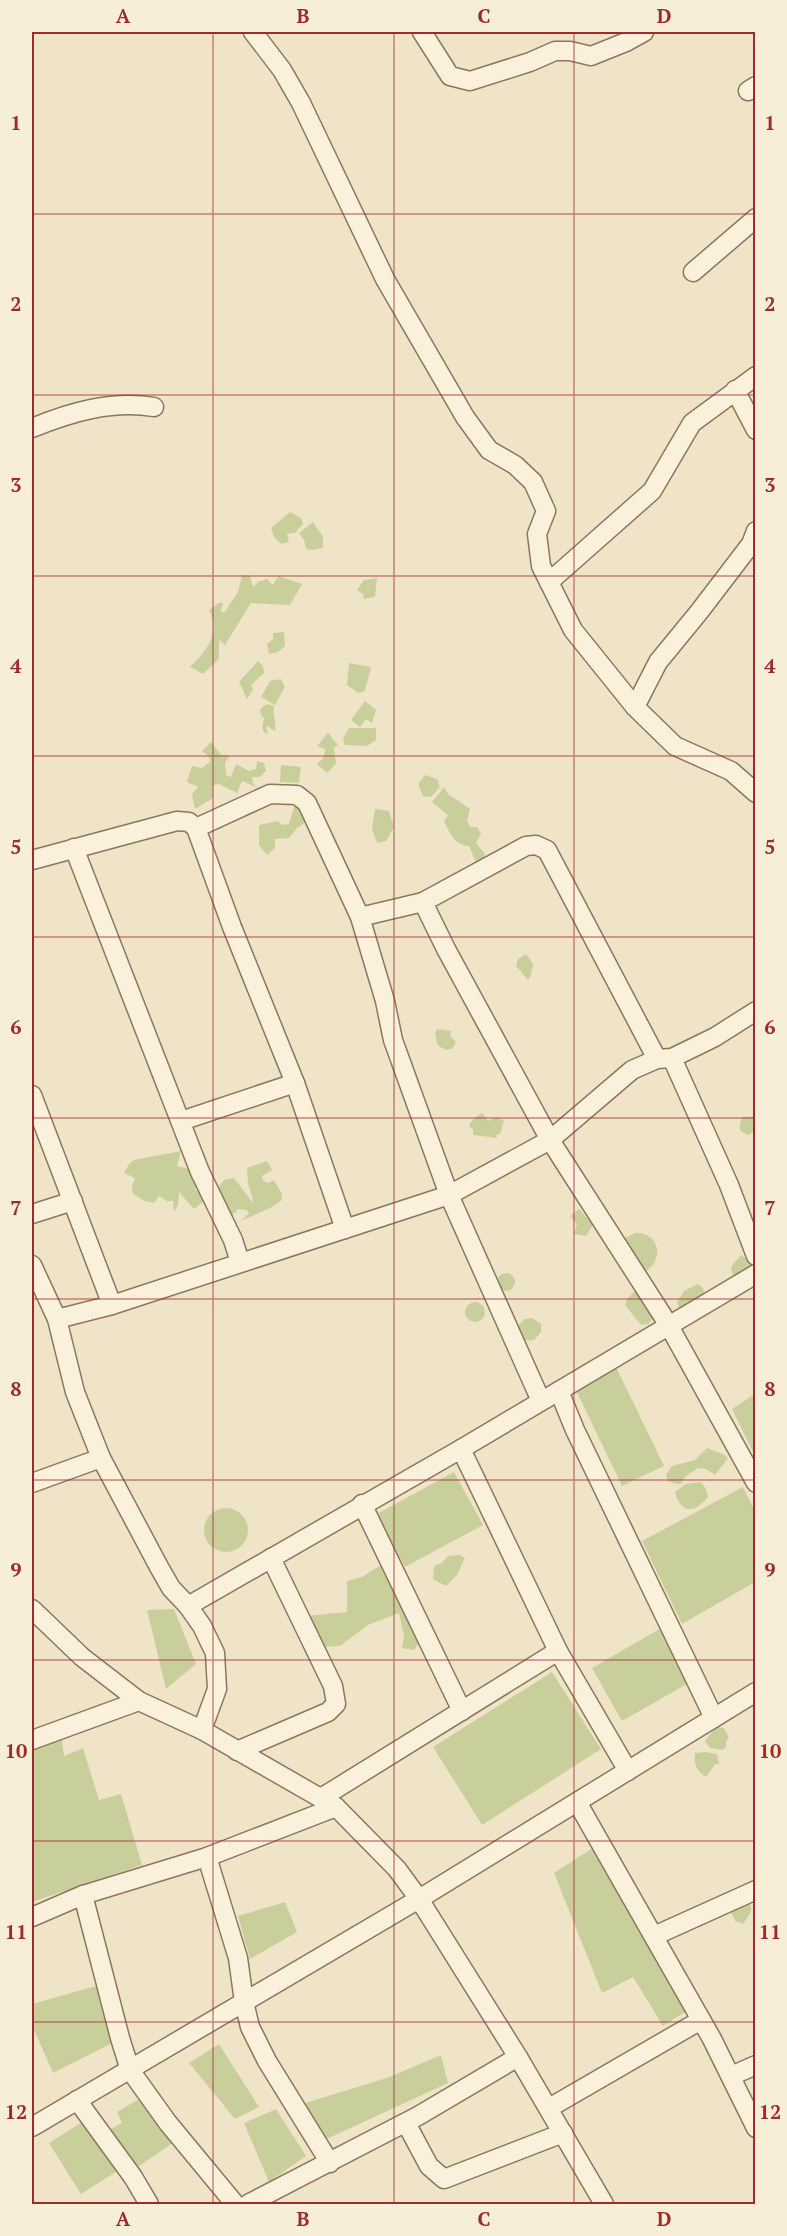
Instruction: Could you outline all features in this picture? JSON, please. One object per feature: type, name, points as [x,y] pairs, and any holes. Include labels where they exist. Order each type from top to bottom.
[{"type":"street","points":[[253,32],[282,70],[301,103],[385,279],[465,417],[489,450],[515,465],[533,482],[546,512],[537,534],[541,566],[573,630],[635,707],[675,746],[731,771],[756,793]]},
{"type":"street","points":[[422,32],[450,76],[470,81],[530,62],[555,51],[570,51],[591,56],[644,32]]},
{"type":"street","points":[[693,272],[756,218]]},
{"type":"street","points":[[549,582],[652,491],[692,423],[756,376]]},
{"type":"street","points":[[735,390],[756,430]]},
{"type":"street","points":[[32,428],[90,408],[134,404],[154,407]]},
{"type":"street","points":[[635,707],[658,662],[751,544],[756,531]]},
{"type":"street","points":[[196,828],[270,794],[297,795],[307,803],[360,917],[385,1001],[393,1040],[449,1195],[540,1401]]},
{"type":"street","points":[[32,860],[177,821],[189,822],[196,828],[232,927],[295,1083],[345,1229]]},
{"type":"street","points":[[360,917],[423,902],[526,846],[542,846],[547,850],[664,1058],[729,1185],[756,1256]]},
{"type":"street","points":[[74,848],[200,1172],[233,1240],[240,1262]]},
{"type":"street","points":[[423,902],[446,949],[550,1140],[668,1324],[756,1483]]},
{"type":"street","points":[[57,1319],[112,1305],[449,1195],[550,1140],[632,1070],[716,1037],[756,1011]]},
{"type":"street","points":[[181,1121],[295,1083]]},
{"type":"street","points":[[32,1095],[112,1305]]},
{"type":"street","points":[[32,1214],[72,1201]]},
{"type":"street","points":[[32,1265],[36,1284],[57,1319],[75,1392],[101,1458],[171,1588],[202,1626],[214,1653],[217,1689],[202,1730]]},
{"type":"street","points":[[188,1606],[756,1274]]},
{"type":"street","points":[[559,1390],[575,1430],[714,1718]]},
{"type":"street","points":[[460,1449],[558,1650],[628,1771]]},
{"type":"street","points":[[32,1483],[101,1458]]},
{"type":"street","points":[[362,1504],[462,1711]]},
{"type":"street","points":[[237,1751],[328,1712],[336,1704],[333,1686],[271,1558]]},
{"type":"street","points":[[32,1609],[82,1657],[139,1701],[202,1730],[328,1802],[398,1869],[518,2057],[604,2205]]},
{"type":"street","points":[[32,1917],[83,1895],[207,1857],[328,1802],[462,1711],[558,1650]]},
{"type":"street","points":[[32,2127],[419,1899],[756,1692]]},
{"type":"street","points":[[32,1740],[139,1701]]},
{"type":"street","points":[[577,1802],[701,2020],[756,2128]]},
{"type":"street","points":[[207,1857],[238,1958],[250,2027],[267,2061],[330,2163]]},
{"type":"street","points":[[654,1936],[756,1890]]},
{"type":"street","points":[[83,1895],[130,2070],[168,2123],[235,2205]]},
{"type":"street","points":[[549,2108],[701,2020]]},
{"type":"street","points":[[248,2205],[406,2123],[518,2057]]},
{"type":"street","points":[[730,2076],[756,2065]]},
{"type":"street","points":[[77,2100],[133,2177],[149,2205]]},
{"type":"street","points":[[406,2123],[429,2166],[444,2179],[562,2133]]},
{"type":"green space","points":[[290,512],[301,518],[303,524],[295,533],[287,534],[289,542],[281,544],[274,537],[271,528]]},
{"type":"green space","points":[[313,522],[323,537],[323,548],[312,550],[306,549],[299,533]]},
{"type":"green space","points":[[242,575],[250,576],[253,587],[258,582],[267,579],[273,585],[278,576],[302,584],[290,605],[251,603],[225,645],[219,640],[219,659],[203,674],[190,667],[206,648],[213,634],[213,618],[209,610],[223,603],[221,611],[224,613],[238,592]]},
{"type":"green space","points":[[377,578],[375,597],[364,599],[363,594],[357,590],[364,580]]},
{"type":"green space","points":[[284,632],[285,646],[278,652],[269,654],[267,644],[273,639],[273,633]]},
{"type":"green space","points":[[258,661],[263,666],[264,673],[251,685],[253,690],[247,699],[239,682]]},
{"type":"green space","points":[[349,663],[371,667],[365,691],[358,693],[347,685]]},
{"type":"green space","points":[[281,679],[285,687],[275,705],[261,697],[270,681]]},
{"type":"green space","points":[[365,701],[376,710],[372,723],[366,719],[360,727],[351,720]]},
{"type":"green space","points":[[267,704],[274,706],[275,731],[267,726],[266,734],[263,731],[265,718],[261,716],[260,709]]},
{"type":"green space","points":[[349,728],[376,728],[376,740],[367,746],[345,745],[343,739]]},
{"type":"green space","points":[[328,733],[338,745],[334,748],[336,764],[327,773],[317,764],[324,757],[325,749],[317,746]]},
{"type":"green space","points":[[211,742],[221,755],[230,755],[225,763],[226,775],[231,777],[236,764],[249,771],[256,769],[257,761],[264,763],[266,771],[260,777],[252,777],[256,787],[242,781],[237,793],[219,784],[213,785],[213,798],[195,809],[192,794],[198,787],[187,782],[192,766],[202,768],[210,762],[209,757],[202,751]]},
{"type":"green space","points":[[281,765],[301,767],[299,783],[280,782]]},
{"type":"green space","points":[[425,775],[437,779],[440,787],[431,797],[423,796],[418,784]]},
{"type":"green space","points":[[444,787],[448,794],[470,809],[467,820],[470,827],[477,827],[481,834],[476,843],[485,854],[483,861],[476,862],[469,846],[453,838],[444,821],[448,815],[432,802]]},
{"type":"green space","points":[[300,804],[309,820],[297,828],[289,838],[275,839],[275,848],[267,855],[259,845],[259,825],[278,821],[282,825],[289,824],[294,807]]},
{"type":"green space","points":[[375,809],[389,811],[394,827],[386,841],[377,843],[372,829]]},
{"type":"green space","points":[[526,954],[533,964],[528,980],[516,966],[518,959]]},
{"type":"green space","points":[[437,1029],[451,1031],[450,1036],[456,1042],[453,1048],[447,1050],[438,1046],[435,1034]]},
{"type":"green space","points":[[482,1113],[488,1121],[497,1117],[504,1121],[500,1134],[496,1135],[497,1138],[473,1135],[473,1129],[469,1126]]},
{"type":"green space","points":[[755,1116],[755,1132],[747,1135],[740,1130],[740,1123],[743,1117]]},
{"type":"green space","points":[[181,1151],[177,1166],[200,1172],[195,1190],[212,1195],[194,1209],[179,1192],[178,1205],[174,1212],[173,1201],[167,1201],[159,1196],[154,1203],[144,1201],[133,1194],[132,1186],[135,1178],[124,1173],[129,1164],[134,1160]]},
{"type":"green space","points":[[267,1161],[272,1170],[262,1176],[263,1181],[268,1183],[274,1180],[282,1194],[282,1200],[241,1221],[249,1213],[247,1210],[238,1209],[231,1217],[216,1190],[224,1180],[234,1178],[254,1204],[248,1183],[247,1168]]},
{"type":"green space","points":[[579,1209],[593,1225],[586,1236],[574,1234],[577,1224],[570,1216]]},
{"type":"green space","points":[[635,1233],[650,1237],[657,1248],[655,1261],[644,1272],[623,1239]]},
{"type":"green space","points":[[741,1255],[753,1264],[754,1269],[733,1278],[731,1267]]},
{"type":"green space","points":[[506,1273],[512,1276],[515,1282],[512,1288],[506,1291],[500,1288],[497,1282],[500,1276]]},
{"type":"green space","points":[[698,1284],[703,1288],[706,1303],[684,1311],[677,1302],[684,1291]]},
{"type":"green space","points":[[637,1289],[654,1316],[649,1324],[641,1325],[625,1305],[627,1299]]},
{"type":"green space","points":[[471,1302],[479,1302],[485,1308],[485,1316],[479,1322],[471,1322],[465,1316],[465,1308]]},
{"type":"green space","points":[[532,1318],[541,1324],[541,1332],[534,1340],[527,1340],[520,1336],[516,1327],[525,1319]]},
{"type":"green space","points":[[614,1363],[664,1466],[622,1486],[573,1384]]},
{"type":"green space","points":[[755,1394],[755,1456],[732,1409]]},
{"type":"green space","points":[[707,1448],[728,1458],[715,1475],[706,1469],[698,1468],[685,1477],[681,1484],[668,1481],[666,1475],[672,1466],[695,1460]]},
{"type":"green space","points":[[454,1472],[483,1525],[405,1567],[377,1514]]},
{"type":"green space","points":[[701,1482],[708,1497],[693,1509],[684,1508],[675,1492],[686,1484]]},
{"type":"green space","points":[[743,1487],[755,1511],[755,1582],[682,1624],[642,1541]]},
{"type":"green space","points":[[226,1508],[235,1509],[242,1514],[247,1521],[247,1539],[242,1546],[235,1551],[226,1552],[217,1551],[210,1546],[205,1539],[204,1530],[205,1521],[210,1514],[217,1509]]},
{"type":"green space","points":[[460,1555],[465,1558],[457,1575],[446,1586],[433,1579],[434,1566],[442,1563],[448,1556]]},
{"type":"green space","points":[[381,1565],[427,1631],[414,1650],[402,1648],[404,1636],[399,1613],[368,1625],[340,1646],[324,1647],[306,1616],[347,1612],[347,1581],[362,1577]]},
{"type":"green space","points":[[174,1609],[196,1664],[166,1689],[147,1610]]},
{"type":"green space","points":[[663,1627],[694,1680],[622,1721],[592,1668]]},
{"type":"green space","points":[[552,1672],[601,1749],[482,1825],[433,1747]]},
{"type":"green space","points":[[716,1727],[724,1728],[729,1738],[726,1741],[726,1747],[722,1750],[710,1748],[705,1741]]},
{"type":"green space","points":[[62,1739],[64,1756],[83,1748],[99,1800],[121,1794],[142,1865],[32,1902],[32,1750]]},
{"type":"green space","points":[[695,1753],[717,1754],[719,1764],[715,1764],[706,1777],[696,1767]]},
{"type":"green space","points":[[599,1844],[690,2009],[663,2026],[633,1977],[602,1993],[554,1873]]},
{"type":"green space","points":[[745,1897],[751,1911],[743,1924],[735,1921],[730,1910]]},
{"type":"green space","points":[[285,1902],[297,1932],[250,1959],[238,1916]]},
{"type":"green space","points":[[96,1986],[116,2041],[53,2073],[32,2025],[32,2004]]},
{"type":"green space","points":[[219,2044],[259,2107],[235,2119],[189,2063]]},
{"type":"green space","points":[[441,2055],[448,2083],[318,2143],[305,2103],[387,2078]]},
{"type":"green space","points":[[139,2099],[174,2142],[132,2171],[105,2132],[122,2123],[117,2112]]},
{"type":"green space","points":[[276,2109],[306,2156],[269,2182],[244,2123]]},
{"type":"green space","points":[[87,2119],[119,2170],[81,2194],[49,2143]]}]
